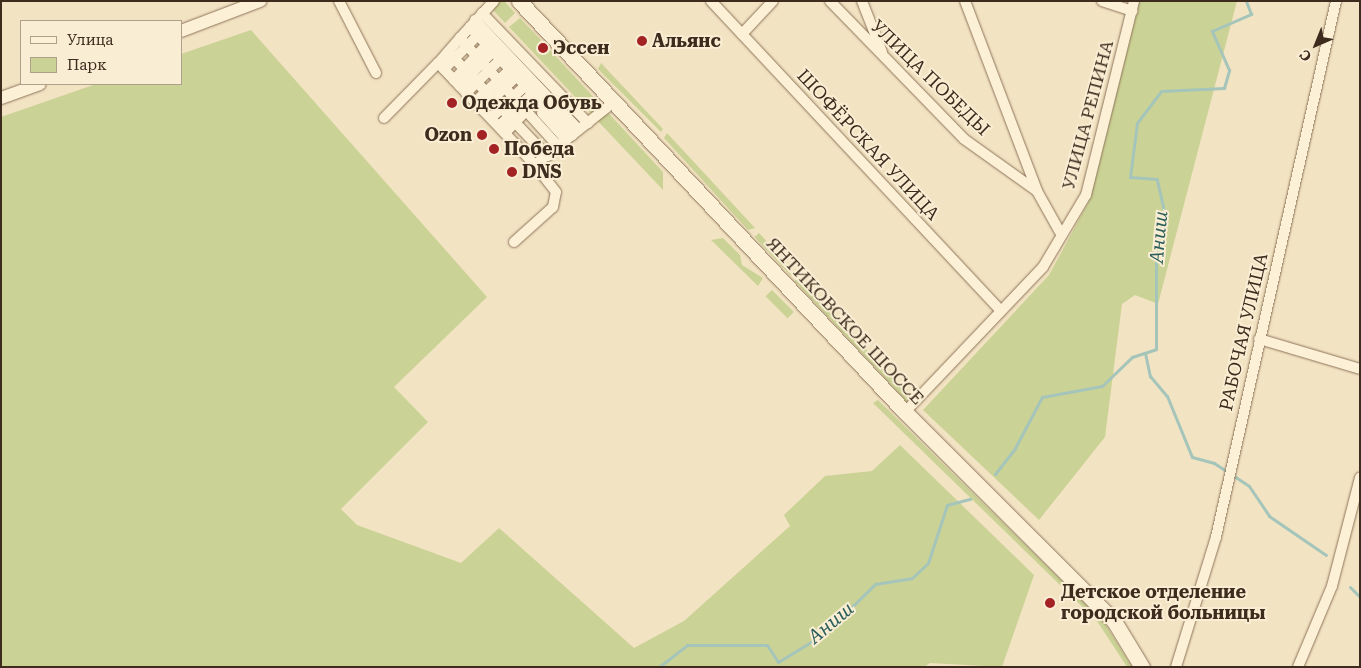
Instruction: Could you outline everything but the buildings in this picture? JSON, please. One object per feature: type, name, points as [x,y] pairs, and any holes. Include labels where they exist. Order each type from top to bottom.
[{"type":"main road","name":"ЯНТИКОВСКОЕ ШОССЕ","points":[[519,1],[905,412],[1114,621],[1142,667]]},
{"type":"street","points":[[182,31],[260,1]]},
{"type":"street","points":[[340,1],[376,72]]},
{"type":"street","points":[[448,52],[494,1]]},
{"type":"street","name":"ШОФЁРСКАЯ УЛИЦА","points":[[711,1],[1001,312]]},
{"type":"street","points":[[742,34],[774,1]]},
{"type":"street","name":"УЛИЦА ПОБЕДЫ","points":[[830,1],[964,139],[1037,191]]},
{"type":"street","points":[[862,1],[884,58]]},
{"type":"street","points":[[965,1],[1037,191],[1061,234]]},
{"type":"street","points":[[1102,1],[1133,6]]},
{"type":"street","name":"РАБОЧАЯ УЛИЦА","points":[[1176,667],[1216,537],[1258,339],[1336,1]]},
{"type":"street","name":"УЛИЦА РЕПИНА","points":[[905,412],[1042,267],[1086,195],[1133,6]]},
{"type":"street","points":[[471,27],[481,62],[501,84],[536,84]]},
{"type":"street","points":[[471,27],[512,80],[536,84]]},
{"type":"street","points":[[471,27],[536,84],[547,156]]},
{"type":"street","points":[[471,27],[536,84]]},
{"type":"street","points":[[471,27],[536,84]]},
{"type":"street","points":[[464,91],[471,27]]},
{"type":"street","points":[[448,52],[464,91],[518,147],[556,192],[553,207],[514,242]]},
{"type":"street","points":[[448,52],[547,156]]},
{"type":"street","points":[[481,62],[536,84]]},
{"type":"street","points":[[481,62],[536,84]]},
{"type":"street","points":[[464,91],[481,62]]},
{"type":"street","points":[[464,91],[481,62]]},
{"type":"street","points":[[384,118],[464,91],[512,80],[614,102]]},
{"type":"street","points":[[501,84],[536,84]]},
{"type":"street","points":[[464,91],[536,84]]},
{"type":"street","points":[[464,91],[536,84]]},
{"type":"street","points":[[464,91],[536,84]]},
{"type":"street","points":[[464,91],[536,84]]},
{"type":"street","points":[[464,91],[536,84]]},
{"type":"street","points":[[518,147],[536,84]]},
{"type":"street","points":[[518,147],[536,84]]},
{"type":"street","points":[[518,147],[536,84]]},
{"type":"street","points":[[518,147],[536,84]]},
{"type":"street","points":[[518,147],[536,84]]},
{"type":"street","points":[[1,98],[37,85]]},
{"type":"street","points":[[518,147],[547,156]]},
{"type":"street","points":[[1258,339],[1360,369]]},
{"type":"street","points":[[1298,667],[1332,586],[1360,478]]},
{"type":"green space","points":[[498,1],[504,1],[515,13],[505,23],[491,8]]},
{"type":"green space","points":[[1139,1],[1237,1],[1158,304],[1135,295],[1122,304],[1105,437],[1039,520],[923,410],[1049,275],[1088,203]]},
{"type":"green space","points":[[520,18],[541,40],[538,44],[547,53],[550,50],[663,172],[663,190],[509,27]]},
{"type":"green space","points":[[251,30],[487,297],[394,387],[428,422],[341,509],[357,525],[461,563],[499,528],[634,648],[684,621],[790,526],[784,515],[825,476],[872,471],[900,445],[1034,575],[1002,667],[930,663],[924,667],[1,667],[1,117],[93,85],[182,85],[182,54]]},
{"type":"green space","points":[[601,63],[663,129],[661,132],[598,69]]},
{"type":"green space","points":[[667,133],[755,228],[748,230],[664,138]]},
{"type":"green space","points":[[759,233],[795,272],[791,276],[755,237]]},
{"type":"green space","points":[[723,238],[740,255],[742,265],[763,278],[758,286],[711,240]]},
{"type":"green space","points":[[799,277],[913,399],[909,403],[795,281]]},
{"type":"green space","points":[[772,290],[794,312],[788,318],[766,296]]},
{"type":"green space","points":[[878,400],[1104,622],[1132,667],[1127,667],[1097,621],[873,403]]},
{"type":"waterway","name":"Аниш","points":[[995,474],[1015,448],[1042,397],[1102,386],[1132,357],[1156,349],[1156,248],[1165,215],[1157,179],[1130,177],[1137,123],[1161,91],[1224,88],[1229,70],[1212,31],[1251,14],[1246,1]]},
{"type":"waterway","points":[[1145,353],[1150,376],[1167,396],[1192,457],[1214,463],[1249,486],[1269,516],[1326,555]]},
{"type":"waterway","name":"Аниш","points":[[659,667],[687,645],[767,645],[778,662],[824,634],[875,584],[912,578],[928,563],[947,505],[970,499]]},
{"type":"waterway","points":[[1350,587],[1360,597]]},
{"type":"place","name":"Альянс","points":[[642,41]]},
{"type":"place","name":"Эссен","points":[[543,48]]},
{"type":"place","name":"Одежда Обувь","points":[[452,103]]},
{"type":"place","name":"Ozon","points":[[482,135]]},
{"type":"place","name":"Победа","points":[[494,149]]},
{"type":"place","name":"DNS","points":[[512,172]]},
{"type":"place","name":"Детское отделение городской больницы","points":[[1050,603]]}]
